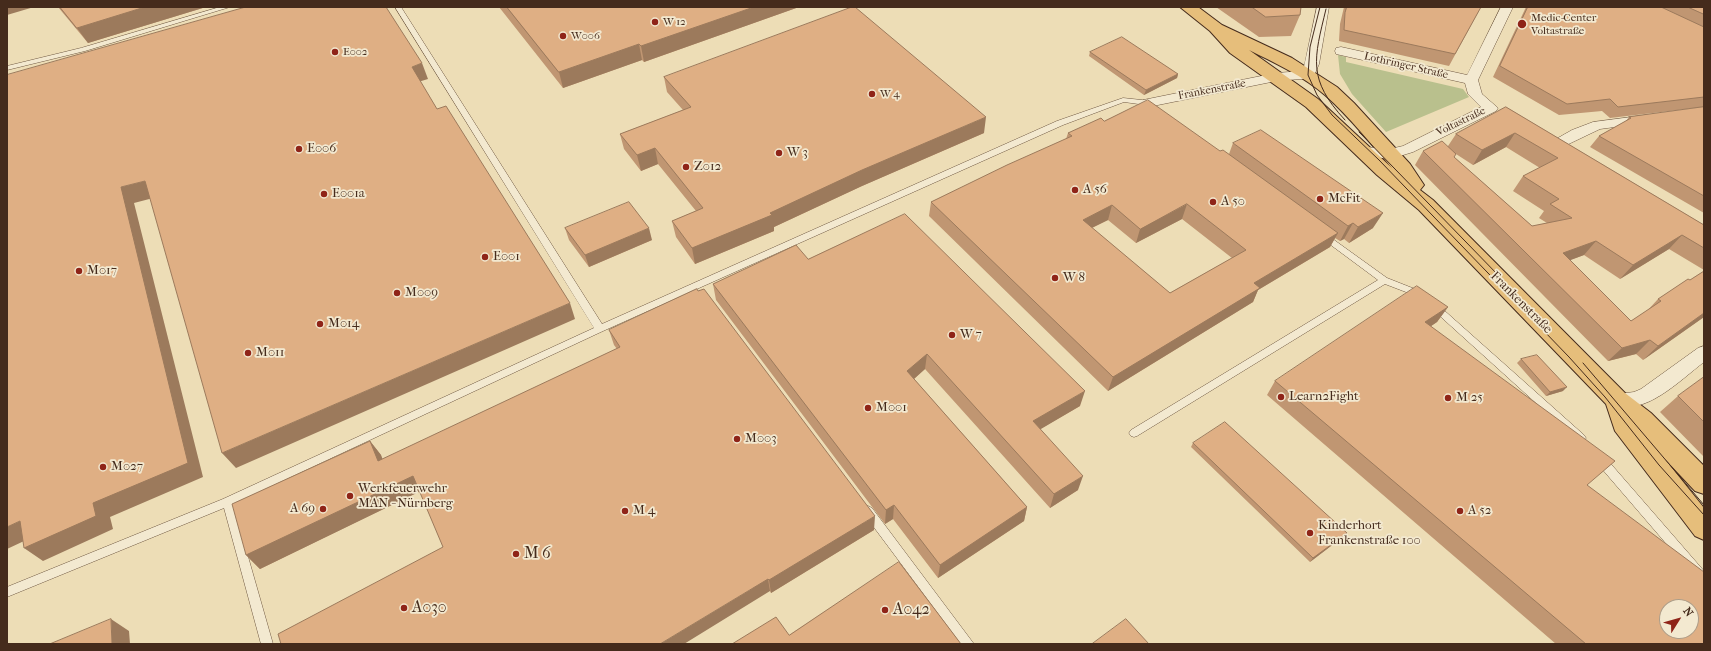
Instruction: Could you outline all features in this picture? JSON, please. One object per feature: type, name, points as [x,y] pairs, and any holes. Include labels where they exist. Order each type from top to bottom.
[{"type":"main road","name":"Frankenstraße","points":[[1188,7],[1216,28],[1308,75],[1342,101],[1403,168],[1426,205]]},
{"type":"main road","name":"Frankenstraße","points":[[1216,28],[1229,43],[1312,103],[1384,171],[1426,205],[1617,400],[1643,420],[1704,483]]},
{"type":"main road","points":[[1617,400],[1623,424],[1704,528]]},
{"type":"street","points":[[1308,75],[1312,64],[1323,7]]},
{"type":"street","points":[[1472,80],[1507,7]]},
{"type":"street","name":"Lothringer Straße","points":[[1341,51],[1472,80]]},
{"type":"street","name":"Frankenstraße","points":[[1148,103],[1276,77],[1308,75]]},
{"type":"street","name":"Voltastraße","points":[[1390,154],[1408,148],[1491,108],[1473,92],[1472,80]]},
{"type":"street","points":[[1491,108],[1504,115]]},
{"type":"street","points":[[1554,146],[1577,132],[1598,125],[1658,117]]},
{"type":"street","points":[[1542,138],[1568,154]]},
{"type":"street","points":[[1365,152],[1390,154]]},
{"type":"street","points":[[1617,400],[1635,399],[1647,394],[1704,353]]},
{"type":"lane","points":[[7,68],[83,50],[227,7]]},
{"type":"lane","points":[[398,7],[600,328]]},
{"type":"lane","points":[[7,592],[227,502],[600,328],[700,288],[1060,123],[1123,100],[1148,103],[1157,114]]},
{"type":"lane","points":[[1313,228],[1384,280],[1419,293],[1484,350],[1589,447],[1704,579]]},
{"type":"lane","points":[[1134,432],[1384,280]]},
{"type":"lane","points":[[227,502],[267,644]]},
{"type":"lane","points":[[864,505],[968,644]]},
{"type":"green space","points":[[1338,55],[1346,57],[1346,62],[1463,89],[1469,97],[1386,132],[1352,94],[1340,74]]},
{"type":"building","points":[[60,7],[145,7],[77,28]]},
{"type":"building","points":[[246,7],[386,7],[422,63],[412,67],[437,109],[446,106],[570,303],[222,453],[145,181],[121,187],[188,463],[93,503],[96,516],[24,548],[20,521],[7,527],[7,75]]},
{"type":"building","points":[[507,7],[754,7],[641,46],[639,44],[559,72]]},
{"type":"building","points":[[855,7],[986,117],[862,170],[770,213],[772,215],[692,248],[672,221],[703,208],[655,148],[637,155],[620,134],[691,107],[664,77]]},
{"type":"building","points":[[1252,7],[1301,7],[1300,15],[1266,17]]},
{"type":"building","points":[[1347,7],[1481,7],[1455,54],[1344,30],[1345,13]]},
{"type":"building","points":[[1528,7],[1661,7],[1704,27],[1704,97],[1618,107],[1610,99],[1567,104],[1500,66]]},
{"type":"building","points":[[1688,7],[1704,7],[1704,14]]},
{"type":"building","points":[[1122,37],[1178,74],[1146,90],[1090,52]]},
{"type":"building","points":[[1148,100],[1220,151],[1223,150],[1338,233],[1254,283],[1260,288],[1113,377],[931,202],[1007,165],[1072,136],[1068,133],[1101,118],[1104,121]],"holes":[[[1187,204],[1246,250],[1170,293],[1083,220],[1112,205],[1140,229]]]},
{"type":"building","points":[[1506,107],[1704,225],[1704,248],[1682,235],[1633,265],[1596,241],[1563,253],[1631,321],[1661,301],[1658,299],[1688,279],[1690,280],[1704,271],[1704,313],[1658,346],[1650,340],[1622,348],[1423,151],[1442,141],[1456,154],[1454,157],[1532,226],[1572,218],[1550,204],[1559,199],[1523,176],[1558,158],[1515,133],[1482,150],[1456,134]]},
{"type":"building","points":[[1704,107],[1704,196],[1599,136],[1631,118],[1629,117]]},
{"type":"building","points":[[1261,130],[1383,213],[1358,227],[1353,223],[1348,226],[1233,143]]},
{"type":"building","points":[[629,202],[649,228],[585,255],[565,228]]},
{"type":"building","points":[[905,214],[1085,391],[1033,421],[1083,476],[1054,494],[927,354],[907,371],[1027,507],[940,565],[894,505],[886,510],[713,284],[796,245],[808,259]]},
{"type":"building","points":[[1417,286],[1448,307],[1425,322],[1615,461],[1587,485],[1704,572],[1704,644],[1586,644],[1275,381]]},
{"type":"building","points":[[697,289],[698,291],[704,289],[875,516],[660,644],[281,644],[278,634],[443,547],[413,476],[246,555],[232,504],[370,441],[378,461],[620,347],[609,330]]},
{"type":"building","points":[[1537,355],[1567,387],[1550,392],[1521,359]]},
{"type":"building","points":[[1704,377],[1704,422],[1678,396]]},
{"type":"building","points":[[1225,422],[1347,533],[1313,558],[1193,443]]},
{"type":"building","name":"A042","points":[[899,562],[961,644],[732,644],[776,617],[789,635]]},
{"type":"building","points":[[111,619],[112,644],[50,644]]},
{"type":"building","points":[[1126,619],[1149,644],[1092,644]]},
{"type":"tram line","points":[[1320,7],[1310,47],[1308,75],[1317,95],[1332,115],[1379,160],[1569,357],[1605,397],[1659,465],[1704,515]]},
{"type":"tram line","points":[[1326,9],[1317,55],[1319,80],[1324,92],[1333,106],[1345,120]]},
{"type":"tram line","points":[[1359,132],[1500,277]]},
{"type":"tram line","points":[[1583,363],[1704,505]]},
{"type":"place","name":"W 12","points":[[655,22]]},
{"type":"place","name":"Medic-Center Voltastraße","points":[[1522,24]]},
{"type":"place","name":"W006","points":[[563,36]]},
{"type":"place","name":"E002","points":[[335,52]]},
{"type":"place","name":"W 4","points":[[872,94]]},
{"type":"place","name":"E006","points":[[299,149]]},
{"type":"place","name":"W 3","points":[[779,153]]},
{"type":"place","name":"Z012","points":[[686,167]]},
{"type":"place","name":"A 56","points":[[1075,190]]},
{"type":"place","name":"E001a","points":[[324,194]]},
{"type":"place","name":"McFit","points":[[1320,199]]},
{"type":"place","name":"A 50","points":[[1213,202]]},
{"type":"place","name":"E001","points":[[485,257]]},
{"type":"place","name":"M017","points":[[79,271]]},
{"type":"place","name":"W 8","points":[[1055,278]]},
{"type":"place","name":"M009","points":[[397,293]]},
{"type":"place","name":"M014","points":[[320,324]]},
{"type":"place","name":"W 7","points":[[952,335]]},
{"type":"place","name":"M011","points":[[248,353]]},
{"type":"place","name":"Learn2Fight","points":[[1281,397]]},
{"type":"place","name":"M 25","points":[[1448,398]]},
{"type":"place","name":"M001","points":[[868,408]]},
{"type":"place","name":"M003","points":[[737,439]]},
{"type":"place","name":"M027","points":[[103,467]]},
{"type":"place","name":"Werkfeuerwehr MAN - Nürnberg","points":[[350,496]]},
{"type":"place","name":"A 69","points":[[323,509]]},
{"type":"place","name":"M 4","points":[[625,511]]},
{"type":"place","name":"A 52","points":[[1460,511]]},
{"type":"place","name":"Kinderhort Frankenstraße 100","points":[[1310,533]]},
{"type":"place","name":"M 6","points":[[516,554]]},
{"type":"place","name":"A030","points":[[404,608]]},
{"type":"place","name":"A042","points":[[885,610]]}]
